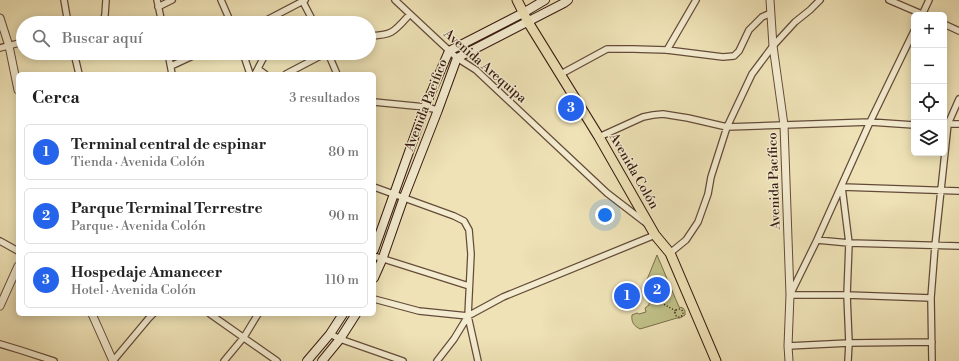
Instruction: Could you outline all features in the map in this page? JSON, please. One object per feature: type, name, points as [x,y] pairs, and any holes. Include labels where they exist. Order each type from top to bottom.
[{"type":"main road","name":"Avenida Colón","points":[[517,0],[528,22],[599,137],[655,235],[670,253],[716,361]]},
{"type":"main road","name":"Avenida Pacifico","points":[[376,245],[425,107],[449,51],[545,0]]},
{"type":"main road","name":"Avenida Pacifico","points":[[376,274],[457,58],[568,0]]},
{"type":"main road","points":[[307,361],[330,334],[342,316]]},
{"type":"main road","points":[[322,361],[340,339],[355,316]]},
{"type":"street","points":[[64,0],[67,16]]},
{"type":"street","points":[[105,16],[106,0]]},
{"type":"street","points":[[157,0],[160,16]]},
{"type":"street","points":[[158,7],[172,0]]},
{"type":"street","points":[[221,0],[228,16]]},
{"type":"street","name":"Avenida Arequipa","points":[[396,0],[449,51],[476,70],[607,193],[650,226]]},
{"type":"street","points":[[667,50],[696,0]]},
{"type":"street","name":"Avenida Pacífico","points":[[770,0],[773,46],[784,125],[790,295],[788,346],[789,361]]},
{"type":"street","points":[[670,253],[686,240],[698,222],[708,194],[711,177],[727,127],[752,74],[773,46],[795,22],[820,0]]},
{"type":"street","points":[[889,0],[916,12]]},
{"type":"street","points":[[924,12],[929,0]]},
{"type":"street","points":[[276,16],[303,1],[310,16]]},
{"type":"street","points":[[561,74],[607,50],[667,50],[723,57],[734,56],[739,51],[749,30],[762,17],[771,13]]},
{"type":"street","points":[[376,36],[386,35],[393,32],[410,14]]},
{"type":"street","points":[[0,18],[9,46],[16,80]]},
{"type":"street","points":[[947,25],[959,31]]},
{"type":"street","points":[[911,38],[870,122],[842,186],[790,295],[847,295],[931,298]]},
{"type":"street","points":[[0,48],[16,44]]},
{"type":"street","points":[[76,60],[79,72]]},
{"type":"street","points":[[170,60],[172,72]]},
{"type":"street","points":[[171,66],[184,60]]},
{"type":"street","points":[[245,60],[249,72]]},
{"type":"street","points":[[256,72],[262,60]]},
{"type":"street","points":[[290,72],[313,60]]},
{"type":"street","points":[[330,60],[336,72]]},
{"type":"street","points":[[947,122],[959,99]]},
{"type":"street","points":[[376,102],[425,107],[438,110]]},
{"type":"street","points":[[599,137],[643,117],[663,114],[727,127],[870,122],[911,125]]},
{"type":"street","points":[[947,124],[959,124]]},
{"type":"street","points":[[932,361],[931,298],[944,156]]},
{"type":"street","points":[[842,186],[959,191]]},
{"type":"street","points":[[842,186],[849,243],[847,295],[849,344],[848,361]]},
{"type":"street","points":[[376,188],[464,221],[469,230],[471,254],[468,316],[478,361]]},
{"type":"street","points":[[437,361],[454,339],[468,316],[503,297],[655,235]]},
{"type":"street","points":[[817,240],[849,243],[959,246]]},
{"type":"street","points":[[0,241],[16,250]]},
{"type":"street","points":[[376,257],[469,286]]},
{"type":"street","points":[[0,306],[16,270]]},
{"type":"street","points":[[376,300],[419,312],[468,316]]},
{"type":"street","points":[[93,316],[113,361],[151,316]]},
{"type":"street","points":[[213,316],[277,361]]},
{"type":"street","points":[[224,361],[244,337],[257,316]]},
{"type":"street","points":[[330,334],[340,339],[403,361]]},
{"type":"street","points":[[788,346],[932,342]]},
{"type":"street","points":[[0,344],[46,360],[54,361]]},
{"type":"path","points":[[645,284],[652,287],[656,291],[658,301],[676,311]]},
{"type":"green space","points":[[657,255],[679,307],[683,308],[685,315],[680,318],[640,329],[633,324],[632,315],[646,312],[645,308],[649,305],[648,296],[646,293],[642,292]]},
{"type":"place","name":"Hospedaje Amanecer","points":[[571,108]]},
{"type":"place","name":"Parque Terminal Terrestre","points":[[657,290]]},
{"type":"place","name":"Terminal central de espinar","points":[[627,296]]}]
